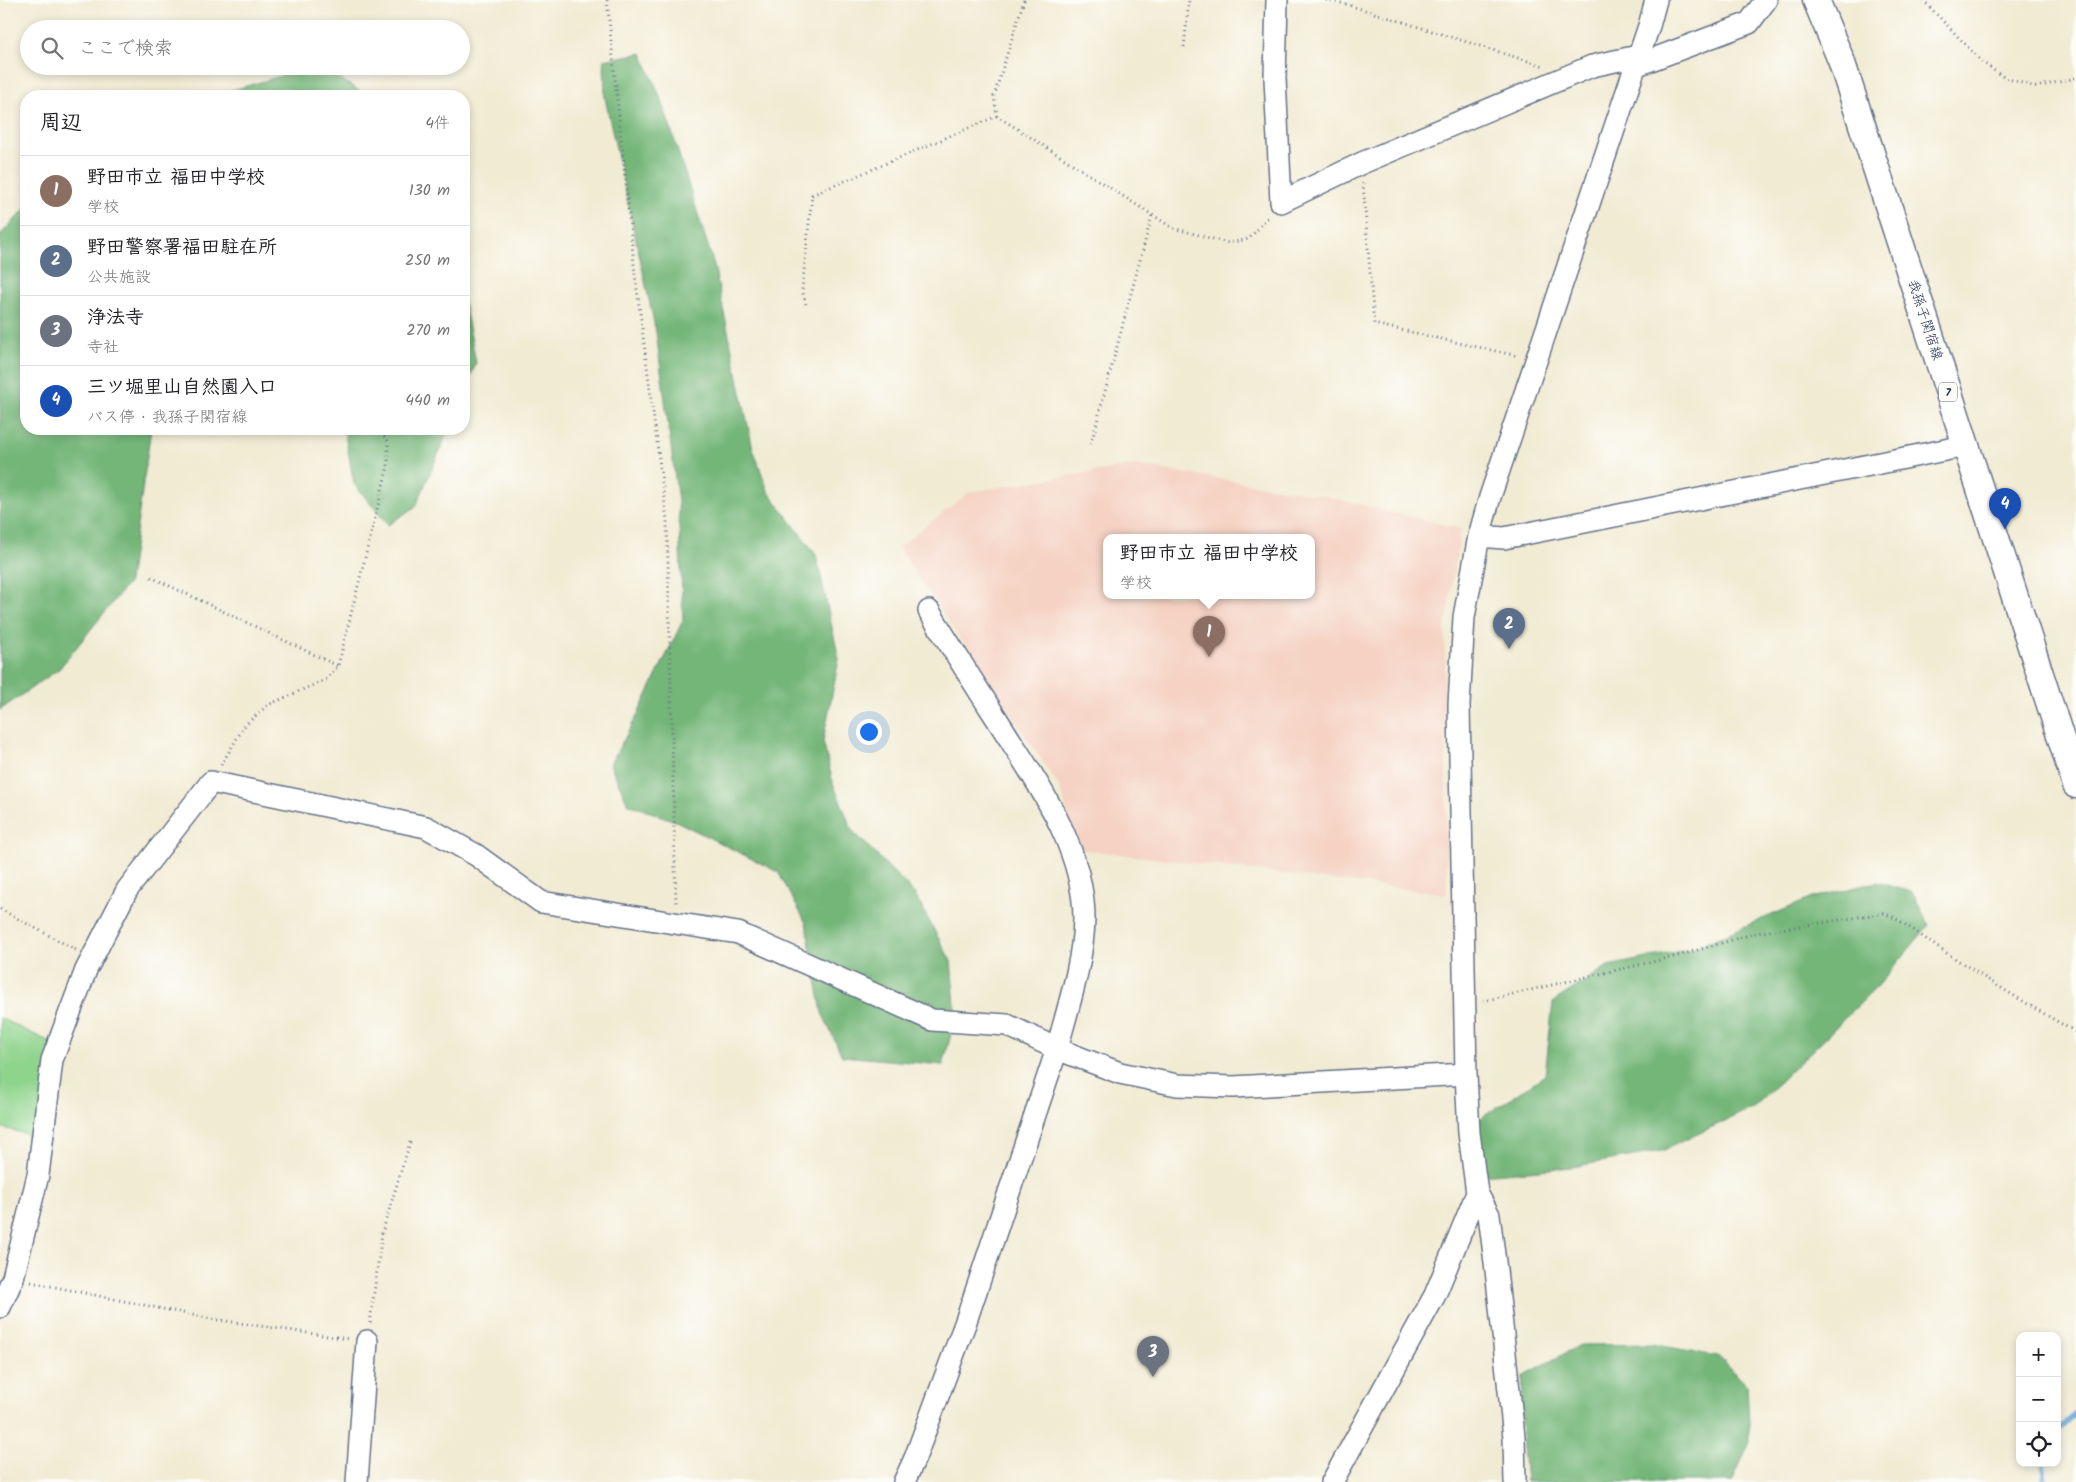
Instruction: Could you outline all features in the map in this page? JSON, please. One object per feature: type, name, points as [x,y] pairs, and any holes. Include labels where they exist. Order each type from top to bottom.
[{"type":"main road","name":"我孫子関宿線","points":[[1816,0],[1841,60],[2076,785]]},
{"type":"street","points":[[1277,0],[1275,78],[1281,202],[1362,163],[1592,66],[1636,61],[1748,23],[1766,0]]},
{"type":"street","points":[[1515,1482],[1514,1437],[1496,1270],[1489,1215],[1477,1193],[1466,1074],[1459,705],[1464,617],[1479,536],[1490,497],[1649,26],[1656,0]]},
{"type":"street","points":[[1479,536],[1504,538],[1965,446]]},
{"type":"street","points":[[904,1482],[915,1458],[966,1321],[1056,1048],[1068,1010],[1082,943],[1084,918],[1082,894],[1063,833],[1039,786],[929,611]]},
{"type":"street","points":[[0,1307],[13,1278],[38,1175],[52,1060],[92,958],[128,890],[211,782],[426,827],[476,855],[541,902],[738,933],[932,1020],[1007,1025],[1056,1048],[1120,1073],[1177,1085],[1234,1087],[1466,1074]]},
{"type":"street","points":[[1332,1482],[1435,1295],[1477,1193]]},
{"type":"street","points":[[357,1482],[367,1341]]},
{"type":"path","points":[[607,0],[635,274],[667,520],[677,924]]},
{"type":"path","points":[[996,116],[994,96],[1024,0]]},
{"type":"path","points":[[1184,47],[1189,0]]},
{"type":"path","points":[[1326,0],[1342,3],[1574,75]]},
{"type":"path","points":[[1923,0],[1982,62],[2005,78],[2036,87],[2076,78]]},
{"type":"path","points":[[996,116],[1174,228],[1228,243],[1249,239],[1281,202]]},
{"type":"path","points":[[806,304],[802,290],[812,195],[996,116]]},
{"type":"path","points":[[1362,163],[1374,324],[1536,360]]},
{"type":"path","points":[[1091,444],[1152,215]]},
{"type":"path","points":[[211,782],[245,725],[268,705],[327,679],[338,666],[388,466],[388,441],[383,435]]},
{"type":"path","points":[[151,577],[338,666]]},
{"type":"path","points":[[0,909],[92,958]]},
{"type":"path","points":[[1465,1007],[1553,983],[1677,956],[1756,933],[1884,913],[1900,920],[1942,951],[2021,1001],[2076,1032]]},
{"type":"path","points":[[13,1278],[212,1319],[367,1341],[382,1233],[411,1138]]},
{"type":"shaded area","points":[[1135,465],[1325,496],[1461,529],[1445,629],[1447,894],[1078,849],[1059,786],[898,547],[970,492]]},
{"type":"green space","points":[[642,53],[662,101],[714,265],[753,449],[768,491],[816,555],[839,659],[823,741],[833,783],[852,830],[914,893],[951,961],[956,1015],[943,1065],[842,1056],[822,1013],[806,923],[778,872],[678,822],[628,804],[610,764],[636,718],[683,620],[678,501],[656,332],[605,98],[604,60]]},
{"type":"green space","points":[[284,75],[334,75],[358,90],[233,90]]},
{"type":"green space","points":[[20,214],[20,435],[150,435],[129,582],[59,669],[0,710],[0,235]]},
{"type":"green space","points":[[470,332],[476,363],[470,378]]},
{"type":"green space","points":[[345,435],[446,435],[416,506],[388,525],[354,484]]},
{"type":"green space","points":[[1877,882],[1912,892],[1929,925],[1878,986],[1754,1107],[1662,1151],[1572,1167],[1482,1175],[1466,1138],[1481,1118],[1545,1075],[1553,1002],[1608,966],[1691,949],[1812,898]]},
{"type":"green space","points":[[0,1018],[52,1043],[37,1137],[0,1127]]},
{"type":"green space","points":[[1652,1344],[1718,1356],[1747,1385],[1750,1441],[1732,1482],[1526,1482],[1521,1424],[1523,1376],[1580,1345]]},
{"type":"waterway","points":[[2061,1427],[2076,1412]]},
{"type":"waterway","points":[[2043,1467],[2044,1482]]},
{"type":"place","name":"三ツ堀里山自然園入口","points":[[2005,529]]},
{"type":"place","name":"野田警察署福田駐在所","points":[[1509,649]]},
{"type":"place","name":"野田市立 福田中学校","points":[[1209,657]]},
{"type":"place","name":"浄法寺","points":[[1153,1377]]}]
